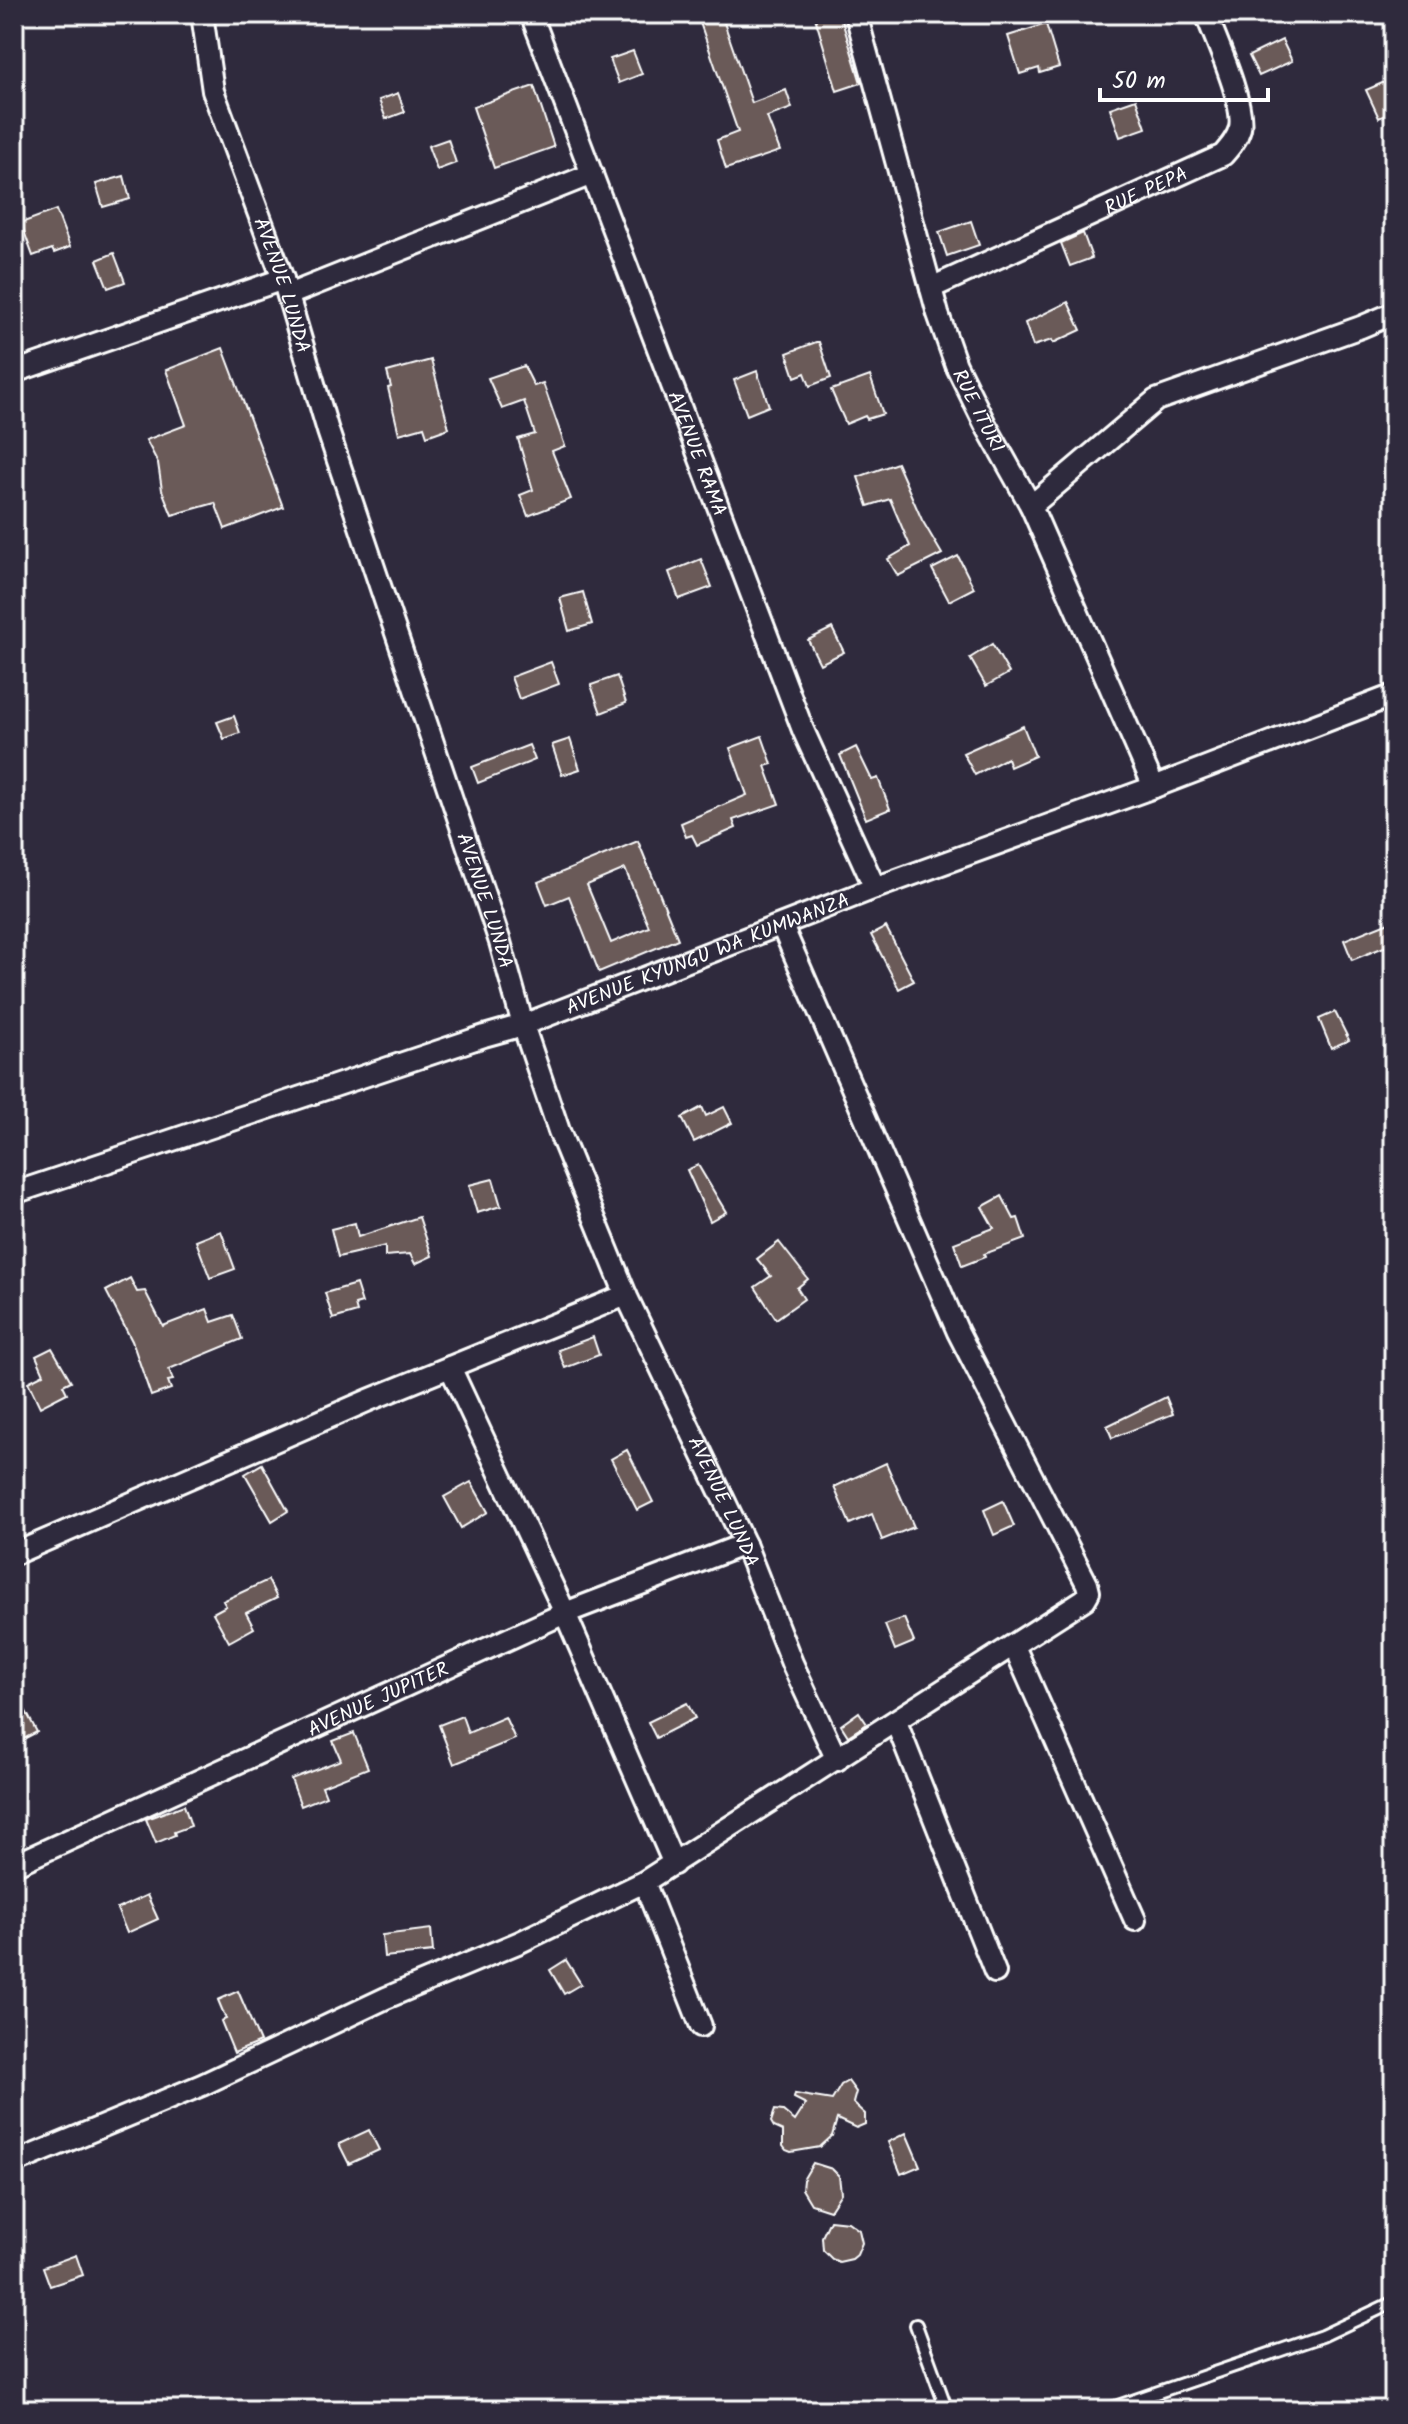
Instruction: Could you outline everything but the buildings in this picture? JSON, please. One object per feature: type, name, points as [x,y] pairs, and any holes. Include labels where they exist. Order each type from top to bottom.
[{"type":"street","name":"AVENUE LUNDA","points":[[202,14],[213,91],[286,287],[328,431],[500,942],[523,1025],[559,1131],[626,1295],[745,1544],[792,1663],[837,1760]]},
{"type":"street","name":"AVENUE RAMA","points":[[531,14],[803,730],[875,888]]},
{"type":"street","name":"RUE ITURI","points":[[856,14],[931,288],[956,365],[1031,506],[1154,787]]},
{"type":"street","name":"RUE PEPA","points":[[931,288],[1223,155],[1240,129],[1241,111],[1206,14]]},
{"type":"street","points":[[14,372],[286,287],[592,174]]},
{"type":"street","points":[[1031,506],[1156,400],[1394,313]]},
{"type":"street","name":"AVENUE KYUNGU WA KUMWANZA","points":[[14,1193],[469,1040],[523,1025],[875,888],[1154,787],[1394,695]]},
{"type":"street","points":[[14,2163],[202,2085],[386,1998],[520,1942],[644,1882],[1085,1599],[1089,1592],[1087,1584],[958,1332],[782,926]]},
{"type":"street","points":[[14,1554],[626,1295]]},
{"type":"street","points":[[450,1367],[565,1613],[674,1864]]},
{"type":"street","name":"AVENUE JUPITER","points":[[14,1865],[565,1613],[745,1544]]},
{"type":"street","points":[[1014,1646],[1135,1920]]},
{"type":"street","points":[[896,1722],[995,1972]]},
{"type":"street","points":[[644,1882],[701,2026]]},
{"type":"lane","points":[[1106,2410],[1322,2336],[1394,2302]]},
{"type":"lane","points":[[916,2325],[947,2410]]}]
